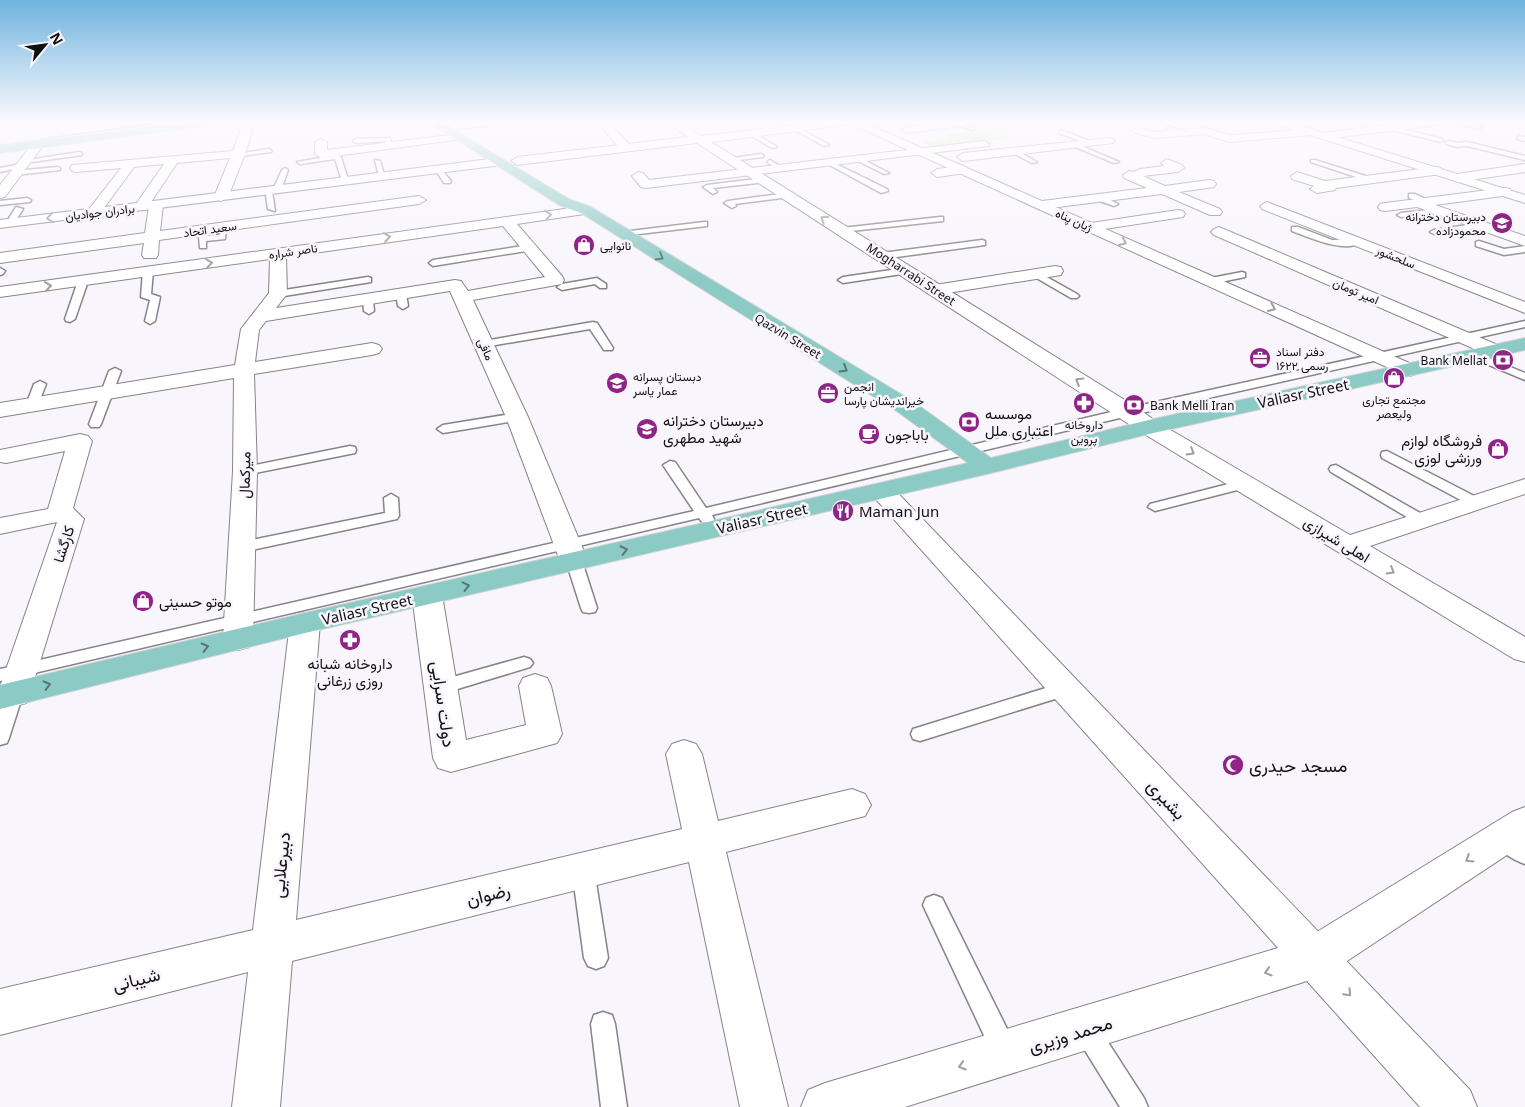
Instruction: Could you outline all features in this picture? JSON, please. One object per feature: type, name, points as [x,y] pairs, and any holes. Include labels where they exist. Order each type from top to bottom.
[{"type":"main road","name":"Qazvin Street","points":[[517,174],[564,202],[586,210],[622,234],[906,407],[977,459]]},
{"type":"main road","name":"Qazvin Street","points":[[538,174],[580,199],[586,210]]},
{"type":"main road","name":"Valiasr Street","points":[[9,684],[238,630],[305,623],[427,595],[570,553],[709,521],[882,491],[977,459],[1149,427],[1409,370],[1477,348],[1525,344]]},
{"type":"street","points":[[93,213],[123,174]]},
{"type":"street","points":[[148,272],[152,237],[149,206],[166,174]]},
{"type":"street","points":[[221,197],[231,174]]},
{"type":"street","points":[[401,174],[434,220]]},
{"type":"street","name":"برادران جوادیان","points":[[4,225],[401,174]]},
{"type":"street","points":[[671,174],[679,180]]},
{"type":"street","name":"Mogharrabi Street","points":[[753,174],[1149,427]]},
{"type":"street","points":[[643,184],[757,176],[761,174]]},
{"type":"street","name":"ژیان پناه","points":[[970,174],[1409,370]]},
{"type":"street","points":[[1114,176],[1138,174]]},
{"type":"street","points":[[1297,176],[1324,190],[1371,179],[1415,174]]},
{"type":"street","points":[[1445,174],[1525,199]]},
{"type":"street","points":[[1457,178],[1487,174]]},
{"type":"street","points":[[1128,175],[1215,212]]},
{"type":"street","points":[[1042,205],[1209,184]]},
{"type":"street","points":[[1385,207],[1505,192]]},
{"type":"street","name":"سعید اتحاد","points":[[0,258],[73,252],[152,237],[419,200]]},
{"type":"street","points":[[1423,203],[1525,241]]},
{"type":"street","name":"سلحشور","points":[[1268,206],[1525,308]]},
{"type":"street","name":"ناصر شراره","points":[[0,292],[352,242],[434,220],[506,220],[586,210]]},
{"type":"street","points":[[340,211],[352,242]]},
{"type":"street","points":[[1090,227],[1178,214]]},
{"type":"street","points":[[506,220],[561,286]]},
{"type":"street","name":"امیر تومان","points":[[1219,232],[1477,348]]},
{"type":"street","points":[[278,253],[278,294]]},
{"type":"street","points":[[935,290],[1035,267],[1055,271]]},
{"type":"street","points":[[262,316],[402,300],[455,285],[463,297],[561,286]]},
{"type":"street","name":"میرکمال","points":[[238,630],[245,471],[244,371],[250,328],[262,316],[278,294]]},
{"type":"street","name":"مافی","points":[[463,297],[517,417],[570,553]]},
{"type":"street","points":[[0,410],[372,349]]},
{"type":"street","name":"اهلی شیرازی","points":[[1149,427],[1525,651]]},
{"type":"street","name":"کارگشا","points":[[6,456],[80,441],[60,510],[71,519],[9,684]]},
{"type":"street","points":[[1346,545],[1525,486]]},
{"type":"street","name":"بشیری","points":[[882,491],[1453,1107]]},
{"type":"street","points":[[0,526],[64,513]]},
{"type":"street","name":"دولت سرایی","points":[[427,595],[452,758],[545,734],[529,674]]},
{"type":"street","name":"دبیرعلایی","points":[[256,1107],[305,623]]},
{"type":"street","points":[[684,754],[764,1107]]},
{"type":"street","name":"رضوان","points":[[272,946],[852,805]]},
{"type":"street","name":"محمد وزیری","points":[[825,1107],[1314,958],[1517,839]]},
{"type":"street","name":"شیبانی","points":[[0,1012],[272,946]]},
{"type":"lane","points":[[11,177],[39,174]]},
{"type":"lane","points":[[272,209],[272,190],[282,174]]},
{"type":"lane","points":[[344,174],[346,181]]},
{"type":"lane","points":[[442,174],[447,180]]},
{"type":"lane","points":[[851,174],[884,191]]},
{"type":"lane","points":[[1354,174],[1371,179]]},
{"type":"lane","points":[[713,192],[707,187],[757,176]]},
{"type":"lane","points":[[732,206],[728,203],[787,195]]},
{"type":"lane","points":[[1100,198],[1114,204]]},
{"type":"lane","points":[[0,203],[27,200]]},
{"type":"lane","points":[[1400,215],[1423,203]]},
{"type":"lane","points":[[4,225],[19,209]]},
{"type":"lane","points":[[842,230],[940,219]]},
{"type":"lane","points":[[622,234],[704,224]]},
{"type":"lane","points":[[903,224],[917,233]]},
{"type":"lane","points":[[1434,232],[1480,225]]},
{"type":"lane","points":[[202,246],[202,240],[222,236],[222,227]]},
{"type":"lane","points":[[1295,229],[1330,244],[1357,242]]},
{"type":"lane","points":[[882,256],[982,243]]},
{"type":"lane","points":[[1479,244],[1504,252],[1525,249]]},
{"type":"lane","points":[[433,262],[530,248]]},
{"type":"lane","points":[[1035,267],[1074,296]]},
{"type":"lane","points":[[843,280],[906,271]]},
{"type":"lane","points":[[148,272],[146,297],[155,297],[150,321]]},
{"type":"lane","points":[[1211,281],[1242,274]]},
{"type":"lane","points":[[278,294],[368,280]]},
{"type":"lane","points":[[70,319],[83,281]]},
{"type":"lane","points":[[561,286],[597,281],[603,286]]},
{"type":"lane","points":[[670,465],[709,521],[977,459],[1128,412],[1378,356],[1477,348],[1525,324]]},
{"type":"lane","points":[[484,344],[593,325],[608,348]]},
{"type":"lane","points":[[1477,348],[1525,377]]},
{"type":"lane","points":[[95,424],[115,371]]},
{"type":"lane","points":[[32,405],[40,384]]},
{"type":"lane","points":[[443,430],[517,417]]},
{"type":"lane","points":[[245,471],[350,450]]},
{"type":"lane","points":[[1387,455],[1475,502]]},
{"type":"lane","points":[[1336,469],[1422,520]]},
{"type":"lane","points":[[1155,507],[1244,484]]},
{"type":"lane","points":[[242,547],[392,516],[390,498]]},
{"type":"lane","points":[[238,630],[570,553],[590,608]]},
{"type":"lane","points":[[441,687],[529,674]]},
{"type":"lane","points":[[0,738],[9,684]]},
{"type":"lane","points":[[920,734],[1065,688]]},
{"type":"lane","points":[[583,870],[596,958]]},
{"type":"lane","points":[[934,905],[1005,1053]]},
{"type":"lane","points":[[603,1024],[614,1107]]},
{"type":"lane","points":[[1085,1029],[1134,1107]]},
{"type":"place","name":"دبیرستان دخترانه محمودزاده","points":[[1502,223]]},
{"type":"place","name":"نانوایی","points":[[584,245]]},
{"type":"place","name":"دفتر اسناد رسمی ۱۶۲۲","points":[[1260,358]]},
{"type":"place","name":"Bank Mellat","points":[[1503,360]]},
{"type":"place","name":"مجتمع تجاری ولیعصر","points":[[1394,378]]},
{"type":"place","name":"دبستان پسرانه عمار یاسر","points":[[617,383]]},
{"type":"place","name":"انجمن خیراندیشان پارسا","points":[[828,393]]},
{"type":"place","name":"داروخانه پروین","points":[[1084,403]]},
{"type":"place","name":"Bank Melli Iran","points":[[1134,405]]},
{"type":"place","name":"موسسه اعتباری ملل","points":[[969,422]]},
{"type":"place","name":"دبیرستان دخترانه شهید مطهری","points":[[647,429]]},
{"type":"place","name":"باباجون","points":[[869,434]]},
{"type":"place","name":"فروشگاه لوازم ورزشی لوزی","points":[[1498,449]]},
{"type":"place","name":"Maman Jun","points":[[843,511]]},
{"type":"place","name":"موتو حسینی","points":[[143,601]]},
{"type":"place","name":"داروخانه شبانه روزی زرغانی","points":[[350,640]]},
{"type":"place","name":"مسجد حیدری","points":[[1233,765]]}]
